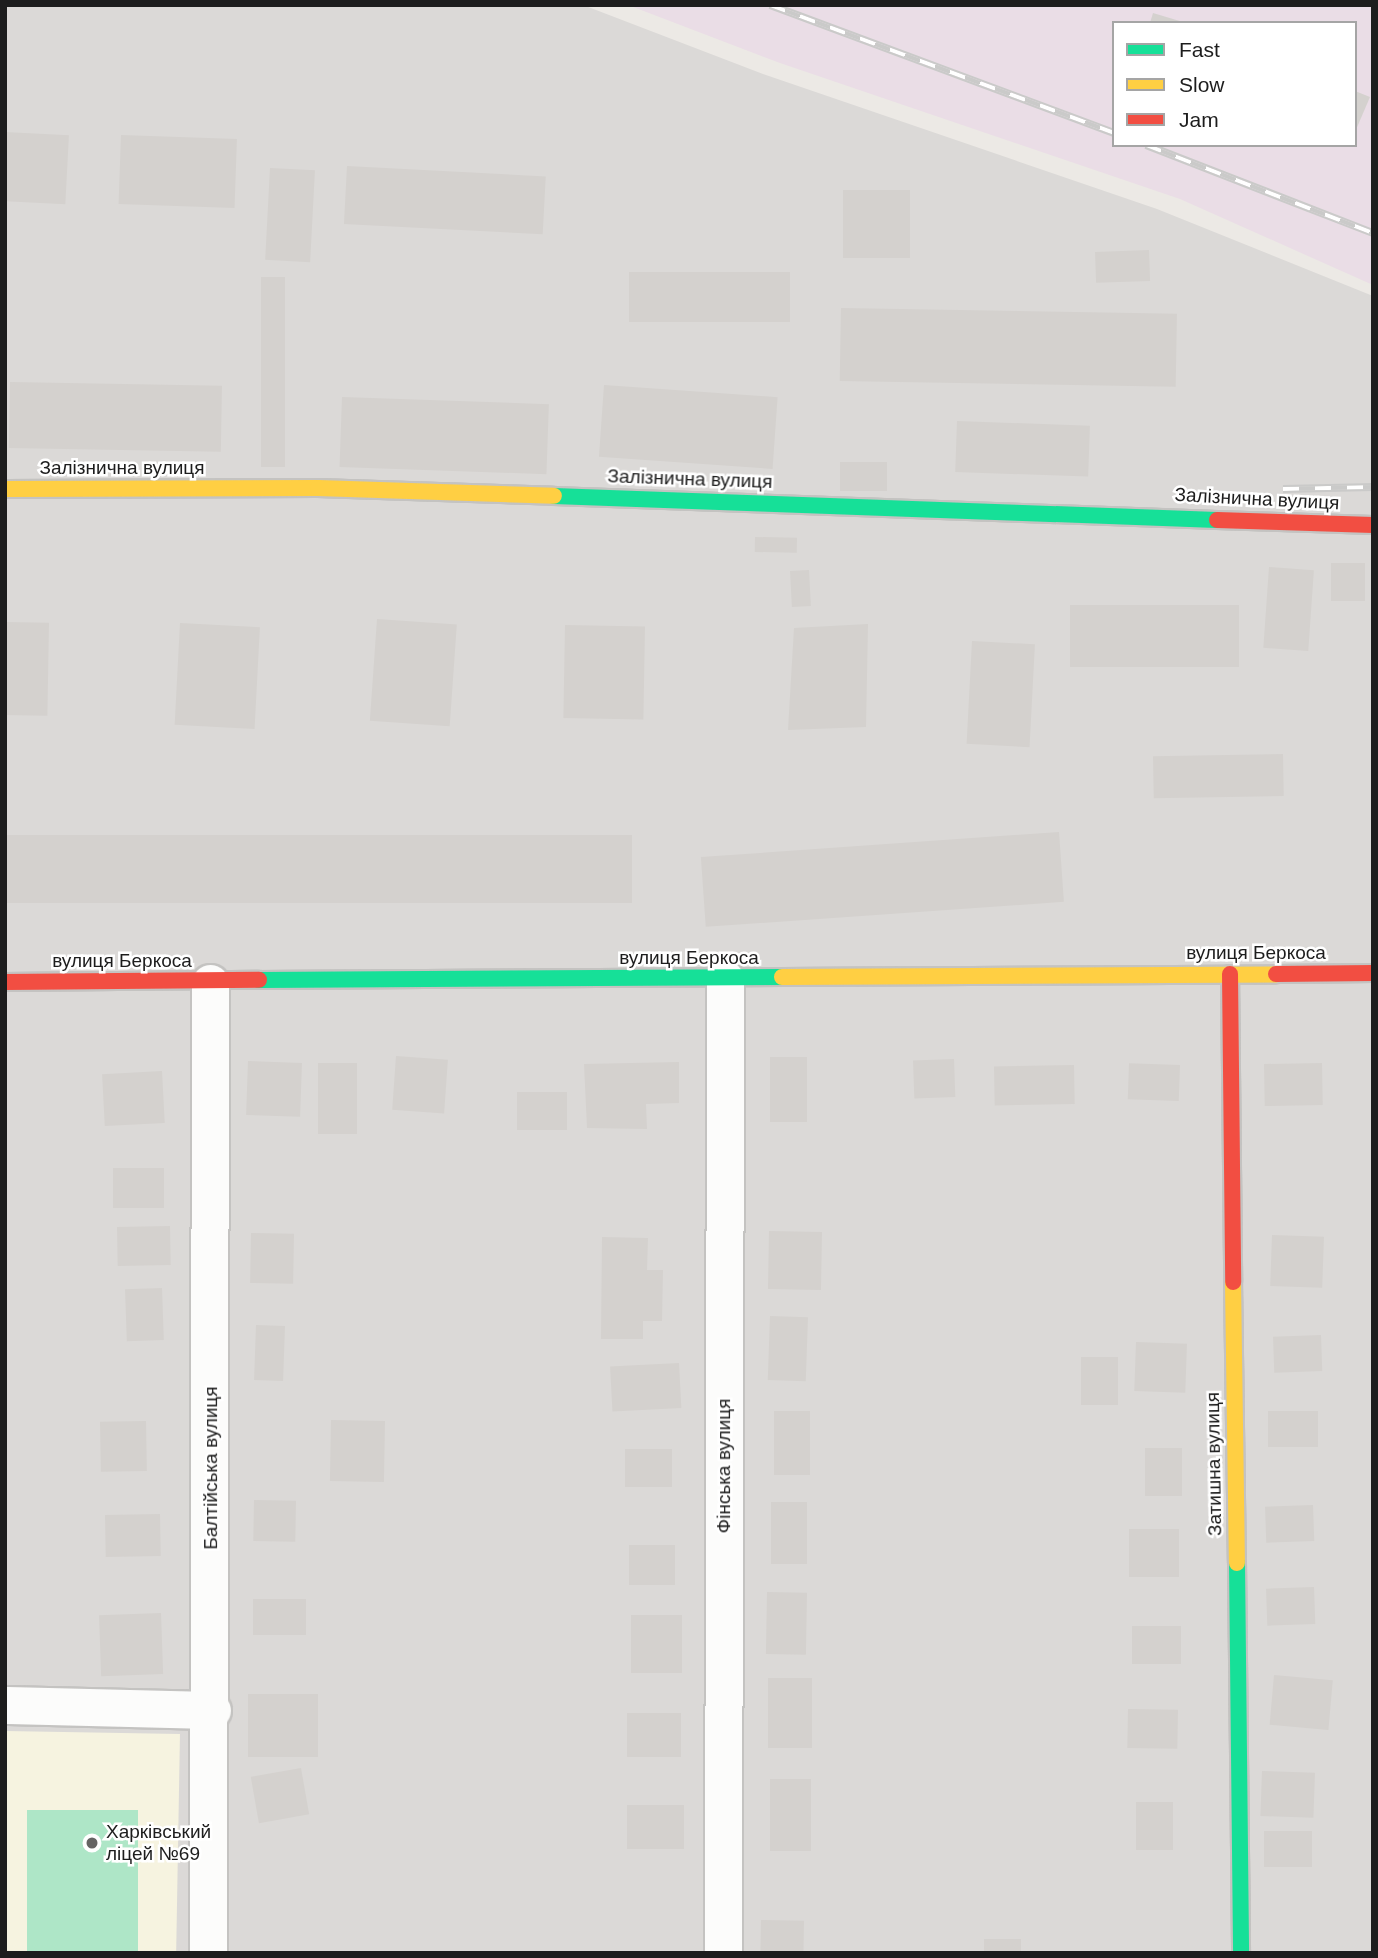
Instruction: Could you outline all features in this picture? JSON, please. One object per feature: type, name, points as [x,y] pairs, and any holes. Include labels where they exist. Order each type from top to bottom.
[{"type":"street","name":"Залізнична вулиця","points":[[5,489],[331,488],[1373,525]]},
{"type":"street","name":"вулиця Беркоса","points":[[5,982],[210,983],[1373,973]]},
{"type":"street","name":"Затишна вулиця","points":[[1230,974],[1241,1953]]},
{"type":"street","name":"Фінська вулиця","points":[[723,1953],[725,979]]},
{"type":"street","name":"Балтійська вулиця","points":[[208,1953],[212,1710],[210,983]]},
{"type":"street","points":[[5,1705],[212,1710]]},
{"type":"shaded area","points":[[5,5],[583,5],[763,74],[1157,209],[1373,296],[1373,1953],[5,1953]]},
{"type":"shaded area","points":[[628,5],[1373,5],[1373,285],[1180,199],[780,63]]},
{"type":"shaded area","name":"Харківський ліцей №69","points":[[5,1731],[180,1734],[176,1953],[5,1953]]},
{"type":"green space","points":[[27,1810],[138,1810],[138,1953],[27,1953]]},
{"type":"building","points":[[1153,13],[1180,21],[1151,21]]},
{"type":"building","points":[[1357,92],[1370,97],[1357,127]]},
{"type":"building","points":[[5,132],[69,135],[65,204],[5,201]]},
{"type":"building","points":[[121,135],[237,139],[235,208],[119,204]]},
{"type":"building","points":[[347,166],[546,176],[543,234],[344,224]]},
{"type":"building","points":[[270,168],[315,170],[310,262],[265,260]]},
{"type":"building","points":[[843,190],[910,190],[910,258],[843,258]]},
{"type":"building","points":[[1149,250],[1150,281],[1096,283],[1095,252]]},
{"type":"building","points":[[629,272],[790,272],[790,322],[629,322]]},
{"type":"building","points":[[261,277],[285,277],[285,467],[261,467]]},
{"type":"building","points":[[841,308],[1177,314],[1176,387],[840,381]]},
{"type":"building","points":[[10,382],[222,386],[221,452],[9,448]]},
{"type":"building","points":[[604,385],[778,397],[773,469],[599,457]]},
{"type":"building","points":[[342,397],[549,404],[546,474],[340,467]]},
{"type":"building","points":[[957,421],[1090,426],[1088,477],[955,472]]},
{"type":"building","points":[[840,462],[887,462],[887,491],[840,491]]},
{"type":"building","points":[[755,537],[797,538],[797,553],[755,552]]},
{"type":"building","points":[[1331,563],[1365,563],[1365,601],[1331,601]]},
{"type":"building","points":[[1269,567],[1314,570],[1308,651],[1263,648]]},
{"type":"building","points":[[809,570],[811,606],[792,607],[790,571]]},
{"type":"building","points":[[1070,605],[1239,605],[1239,667],[1070,667]]},
{"type":"building","points":[[377,619],[457,625],[450,726],[370,721]]},
{"type":"building","points":[[5,622],[49,623],[47,716],[5,715]]},
{"type":"building","points":[[180,623],[260,627],[255,729],[175,725]]},
{"type":"building","points":[[868,624],[866,727],[788,730],[794,628]]},
{"type":"building","points":[[565,625],[645,626],[643,719],[563,718]]},
{"type":"building","points":[[972,641],[1035,644],[1030,747],[967,744]]},
{"type":"building","points":[[1283,754],[1284,796],[1154,798],[1153,756]]},
{"type":"building","points":[[1059,832],[1064,902],[706,927],[701,857]]},
{"type":"building","points":[[5,835],[632,835],[632,903],[5,903]]},
{"type":"building","points":[[396,1056],[448,1060],[444,1113],[392,1110]]},
{"type":"building","points":[[770,1057],[807,1057],[807,1122],[770,1122]]},
{"type":"building","points":[[954,1059],[955,1097],[914,1098],[913,1060]]},
{"type":"building","points":[[248,1061],[302,1063],[300,1117],[246,1115]]},
{"type":"building","points":[[679,1062],[679,1103],[646,1104],[647,1129],[587,1128],[584,1064]]},
{"type":"building","points":[[318,1063],[357,1063],[357,1134],[318,1134]]},
{"type":"building","points":[[1129,1063],[1180,1065],[1179,1101],[1128,1099]]},
{"type":"building","points":[[1322,1063],[1323,1105],[1265,1106],[1264,1064]]},
{"type":"building","points":[[1074,1065],[1075,1104],[995,1105],[994,1066]]},
{"type":"building","points":[[162,1071],[165,1123],[105,1126],[102,1074]]},
{"type":"building","points":[[517,1092],[567,1092],[567,1130],[517,1130]]},
{"type":"building","points":[[113,1168],[164,1168],[164,1208],[113,1208]]},
{"type":"building","points":[[170,1226],[171,1265],[118,1266],[117,1227]]},
{"type":"building","points":[[769,1231],[822,1232],[821,1290],[768,1289]]},
{"type":"building","points":[[251,1233],[294,1234],[293,1284],[250,1283]]},
{"type":"building","points":[[1272,1235],[1324,1237],[1322,1288],[1270,1286]]},
{"type":"building","points":[[602,1237],[648,1238],[647,1270],[663,1270],[662,1321],[643,1321],[643,1339],[601,1339]]},
{"type":"building","points":[[162,1288],[164,1340],[127,1341],[125,1289]]},
{"type":"building","points":[[770,1316],[808,1317],[806,1381],[768,1380]]},
{"type":"building","points":[[256,1325],[285,1326],[283,1381],[254,1380]]},
{"type":"building","points":[[1321,1335],[1322,1371],[1274,1373],[1273,1337]]},
{"type":"building","points":[[1136,1342],[1187,1344],[1185,1393],[1134,1391]]},
{"type":"building","points":[[1081,1357],[1118,1357],[1118,1405],[1081,1405]]},
{"type":"building","points":[[679,1363],[681,1408],[612,1412],[610,1367]]},
{"type":"building","points":[[774,1411],[810,1411],[810,1475],[774,1475]]},
{"type":"building","points":[[1268,1411],[1318,1411],[1318,1447],[1268,1447]]},
{"type":"building","points":[[331,1420],[385,1421],[384,1482],[330,1481]]},
{"type":"building","points":[[146,1421],[147,1471],[101,1472],[100,1422]]},
{"type":"building","points":[[1145,1448],[1182,1448],[1182,1496],[1145,1496]]},
{"type":"building","points":[[625,1449],[672,1449],[672,1487],[625,1487]]},
{"type":"building","points":[[254,1500],[296,1501],[295,1542],[253,1541]]},
{"type":"building","points":[[771,1502],[807,1502],[807,1564],[771,1564]]},
{"type":"building","points":[[1313,1505],[1314,1541],[1266,1543],[1265,1507]]},
{"type":"building","points":[[160,1514],[161,1556],[106,1557],[105,1515]]},
{"type":"building","points":[[1129,1529],[1179,1529],[1179,1577],[1129,1577]]},
{"type":"building","points":[[629,1545],[675,1545],[675,1585],[629,1585]]},
{"type":"building","points":[[1314,1587],[1315,1624],[1267,1626],[1266,1589]]},
{"type":"building","points":[[767,1592],[807,1593],[806,1655],[766,1654]]},
{"type":"building","points":[[253,1599],[306,1599],[306,1635],[253,1635]]},
{"type":"building","points":[[161,1613],[163,1674],[101,1676],[99,1615]]},
{"type":"building","points":[[631,1615],[682,1615],[682,1673],[631,1673]]},
{"type":"building","points":[[1132,1626],[1181,1626],[1181,1664],[1132,1664]]},
{"type":"building","points":[[1274,1675],[1333,1680],[1328,1730],[1270,1725]]},
{"type":"building","points":[[768,1678],[812,1678],[812,1748],[768,1748]]},
{"type":"building","points":[[248,1694],[318,1694],[318,1757],[248,1757]]},
{"type":"building","points":[[1128,1709],[1178,1710],[1177,1749],[1127,1748]]},
{"type":"building","points":[[627,1713],[681,1713],[681,1757],[627,1757]]},
{"type":"building","points":[[301,1768],[309,1814],[259,1823],[251,1777]]},
{"type":"building","points":[[1262,1771],[1315,1773],[1313,1818],[1260,1816]]},
{"type":"building","points":[[770,1779],[811,1779],[811,1851],[770,1851]]},
{"type":"building","points":[[1136,1802],[1173,1802],[1173,1850],[1136,1850]]},
{"type":"building","points":[[627,1805],[684,1805],[684,1849],[627,1849]]},
{"type":"building","points":[[1264,1831],[1312,1831],[1312,1867],[1264,1867]]},
{"type":"building","points":[[761,1920],[804,1921],[803,1953],[760,1953]]},
{"type":"building","points":[[984,1939],[1021,1939],[1021,1953],[984,1953]]},
{"type":"railway","points":[[770,5],[1112,132]]},
{"type":"railway","points":[[1151,147],[1373,233]]},
{"type":"railway","points":[[1283,489],[1373,487]]},
{"type":"traffic: fast","points":[[554,496],[1217,520]]},
{"type":"traffic: fast","points":[[259,980],[782,977]]},
{"type":"traffic: fast","points":[[1237,1563],[1241,1953]]},
{"type":"traffic: slow","points":[[5,489],[318,488],[554,496]]},
{"type":"traffic: slow","points":[[782,977],[1276,974]]},
{"type":"traffic: slow","points":[[1233,1282],[1237,1563]]},
{"type":"traffic: jam","points":[[1217,520],[1373,525]]},
{"type":"traffic: jam","points":[[1276,974],[1373,973]]},
{"type":"traffic: jam","points":[[1230,974],[1233,1282]]},
{"type":"traffic: jam","points":[[5,982],[259,980]]},
{"type":"place","name":"Харківський ліцей №69","points":[[92,1843]]}]
